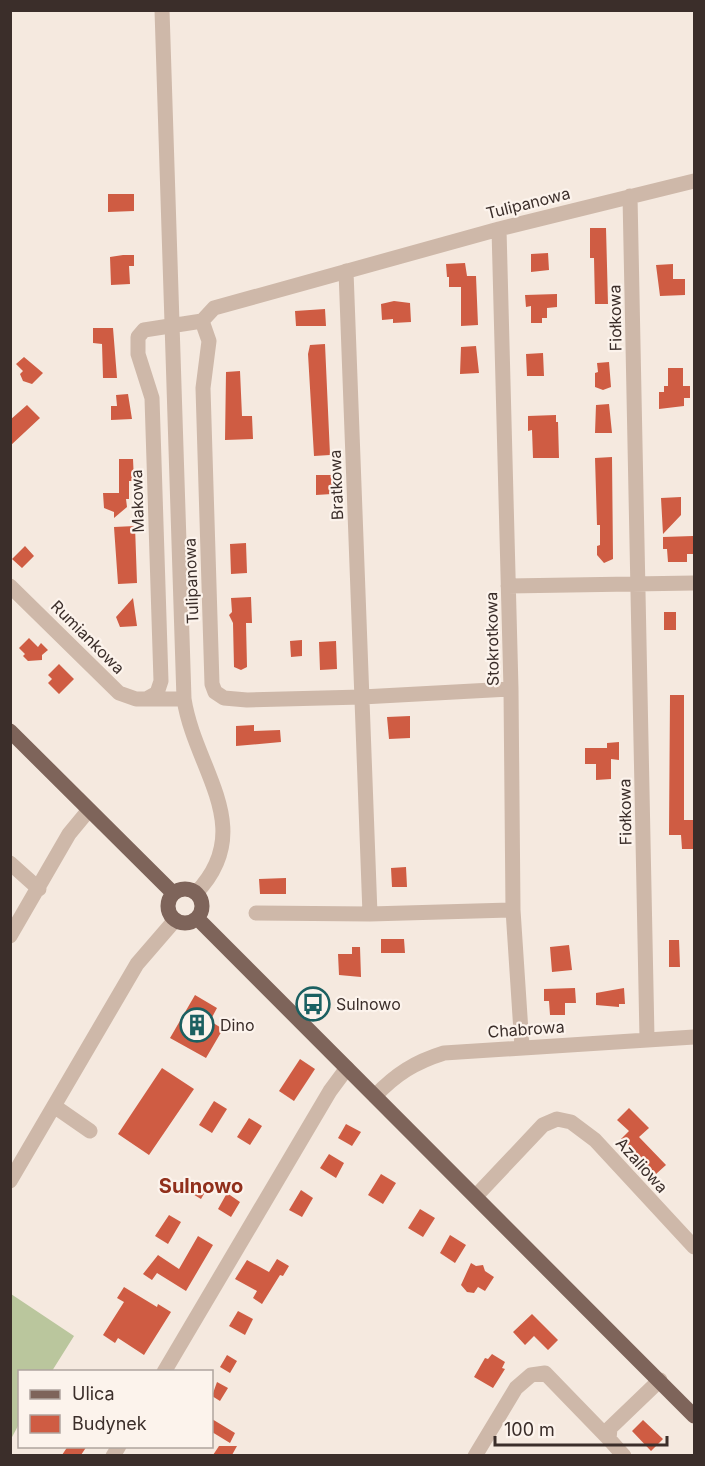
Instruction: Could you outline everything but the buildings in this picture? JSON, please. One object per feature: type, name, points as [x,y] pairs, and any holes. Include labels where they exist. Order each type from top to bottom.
[{"type":"main road","points":[[10,731],[173,893]]},
{"type":"main road","points":[[182,889],[196,893],[202,908],[197,918],[188,922],[174,920],[167,904],[173,893],[182,889]]},
{"type":"main road","points":[[197,918],[694,1416]]},
{"type":"street","points":[[162,10],[184,699],[188,725],[220,800],[224,819],[220,858],[209,879],[196,893]]},
{"type":"street","name":"Tulipanowa","points":[[173,325],[202,321],[214,308],[346,271],[499,229],[694,181]]},
{"type":"street","name":"Fiołkowa","points":[[630,196],[647,1038]]},
{"type":"street","name":"Stokrotkowa","points":[[499,229],[511,689],[513,910],[522,1047]]},
{"type":"street","name":"Bratkowa","points":[[346,271],[370,914]]},
{"type":"street","name":"Tulipanowa","points":[[202,321],[209,341],[203,388],[212,684],[215,692],[224,698],[247,700],[362,697]]},
{"type":"street","name":"Makowa","points":[[148,698],[157,693],[161,681],[152,398],[138,354],[138,337],[144,330],[173,325]]},
{"type":"street","points":[[508,586],[694,583]]},
{"type":"street","name":"Rumiankowa","points":[[10,586],[120,693],[136,699],[184,699]]},
{"type":"street","points":[[362,697],[511,689]]},
{"type":"street","points":[[10,936],[69,834],[88,811]]},
{"type":"street","points":[[10,863],[39,889]]},
{"type":"street","points":[[256,913],[370,914],[513,910]]},
{"type":"street","points":[[10,1180],[137,964],[174,920]]},
{"type":"street","name":"Chabrowa","points":[[375,1096],[394,1076],[427,1058],[444,1053],[647,1038],[694,1037]]},
{"type":"street","points":[[165,1370],[330,1091],[347,1068]]},
{"type":"street","points":[[54,1106],[90,1131]]},
{"type":"street","name":"Azaliowa","points":[[476,1196],[543,1125],[557,1119],[571,1122],[595,1140],[694,1246]]},
{"type":"street","points":[[475,1455],[516,1388],[531,1375],[545,1373],[624,1455]]},
{"type":"street","points":[[609,1439],[610,1428],[660,1380]]},
{"type":"green space","points":[[11,1294],[74,1336],[53,1370],[18,1370],[18,1426],[11,1439]]},
{"type":"place","name":"Sulnowo","points":[[313,1004]]},
{"type":"place","name":"Dino","points":[[197,1025]]},
{"type":"district","name":"Sulnowo","points":[[201,1186]]}]
